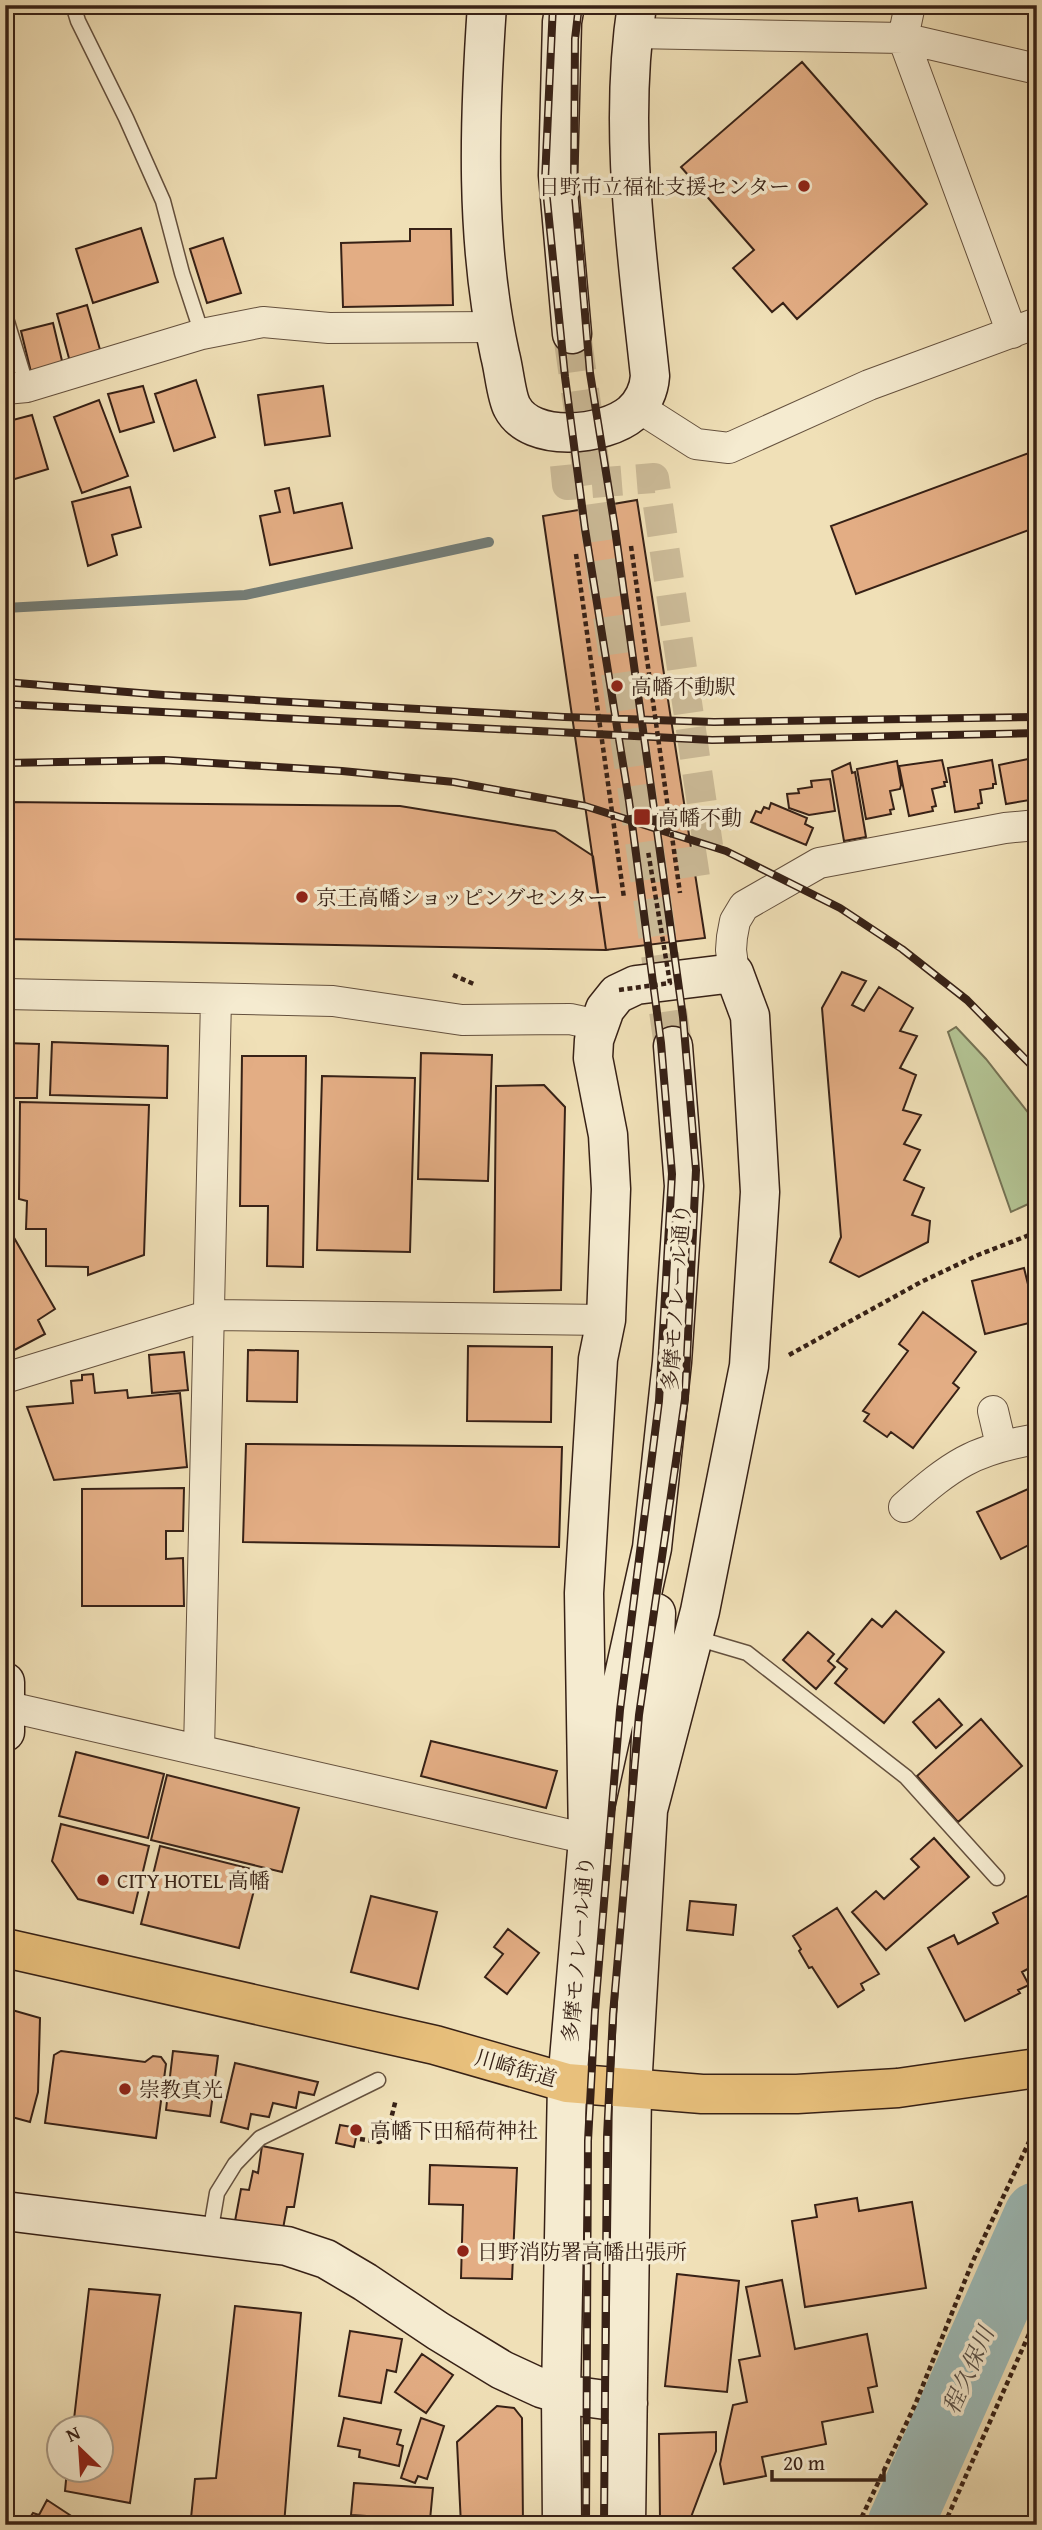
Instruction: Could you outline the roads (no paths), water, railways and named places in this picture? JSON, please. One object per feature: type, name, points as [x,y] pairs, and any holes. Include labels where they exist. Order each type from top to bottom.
[{"type":"main road","points":[[488,5],[481,96],[480,162],[494,327],[512,408],[531,427],[558,433],[608,426],[638,407],[649,389],[650,376],[634,229],[630,149],[629,97],[635,19]]},
{"type":"main road","points":[[565,5],[562,22],[558,175],[572,334]]},
{"type":"main road","points":[[587,1839],[584,1593],[598,1359],[606,1320],[611,1189],[608,1135],[593,1058],[598,1025],[605,1009],[617,994],[636,985],[734,974],[750,1016],[760,1192],[749,1366],[694,1638],[648,1810]]},
{"type":"main road","name":"多摩モノレール通り","points":[[562,2525],[561,2394],[567,2083],[587,1839],[652,1548],[672,1362],[684,1186],[673,1046]]},
{"type":"main road","name":"多摩モノレール通り","points":[[626,2525],[632,2089],[648,1810],[656,1607],[652,1548]]},
{"type":"main road","points":[[5,1682],[5,1732]]},
{"type":"main road","name":"川崎街道","points":[[5,1948],[435,2045],[567,2083],[702,2094],[822,2092],[898,2088],[1037,2068]]},
{"type":"main road","points":[[5,2211],[287,2246],[326,2259],[502,2370],[541,2388],[561,2394],[628,2403]]},
{"type":"street","points":[[638,407],[696,444],[729,447],[869,385],[1024,328],[903,38],[910,5]]},
{"type":"street","points":[[635,19],[903,38],[1037,69]]},
{"type":"street","points":[[16,388],[202,334],[263,322],[329,328],[494,327]]},
{"type":"street","points":[[734,974],[730,950],[735,921],[744,906],[819,863],[1005,828],[1037,825]]},
{"type":"street","points":[[5,995],[332,1001],[462,1020],[570,1019],[598,1025]]},
{"type":"street","points":[[199,1750],[216,999]]},
{"type":"street","points":[[5,1378],[210,1315],[606,1320]]},
{"type":"street","points":[[993,1411],[1001,1445]]},
{"type":"street","points":[[904,1507],[944,1471],[961,1461],[1001,1445],[1037,1440]]},
{"type":"street","points":[[6,1706],[587,1839]]},
{"type":"lane","points":[[73,5],[78,21],[163,201],[182,274],[202,334]]},
{"type":"lane","points":[[5,315],[16,388]]},
{"type":"lane","points":[[694,1638],[747,1653],[906,1777],[997,1878]]},
{"type":"lane","points":[[209,2237],[217,2193],[235,2164],[260,2138],[378,2080]]},
{"type":"waterway","points":[[5,608],[245,595],[489,542]]},
{"type":"waterway","name":"程久保川","points":[[900,2525],[1037,2215]]},
{"type":"tunnel","points":[[572,334],[673,1046]]},
{"type":"tunnel","points":[[565,465],[567,485],[654,478],[710,859],[651,868]]},
{"type":"railway","points":[[553,5],[545,180],[565,377],[585,529],[629,801],[661,1043],[672,1174],[659,1401],[620,1710],[595,2011],[588,2141],[586,2525]]},
{"type":"railway","points":[[579,5],[575,39],[574,184],[590,373],[614,522],[683,1017],[696,1170],[685,1399],[639,1715],[613,2014],[607,2137],[604,2525]]},
{"type":"railway","points":[[5,682],[164,695],[564,717],[714,722],[1037,717]]},
{"type":"railway","points":[[5,704],[712,740],[1037,733]]},
{"type":"railway","points":[[5,763],[165,760],[342,771],[454,782],[585,806],[726,851],[840,908],[902,949],[967,1000],[1037,1071]]},
{"type":"place","name":"日野市立福祉支援センター","points":[[804,186]]},
{"type":"place","name":"高幡不動駅","points":[[617,686]]},
{"type":"place","name":"高幡不動","points":[[642,817]]},
{"type":"place","name":"京王高幡ショッピングセンター","points":[[302,897]]},
{"type":"place","name":"CITY HOTEL 高幡","points":[[103,1880]]},
{"type":"place","name":"崇教真光","points":[[125,2089]]},
{"type":"place","name":"高幡下田稲荷神社","points":[[356,2130]]},
{"type":"place","name":"日野消防署高幡出張所","points":[[463,2251]]}]
